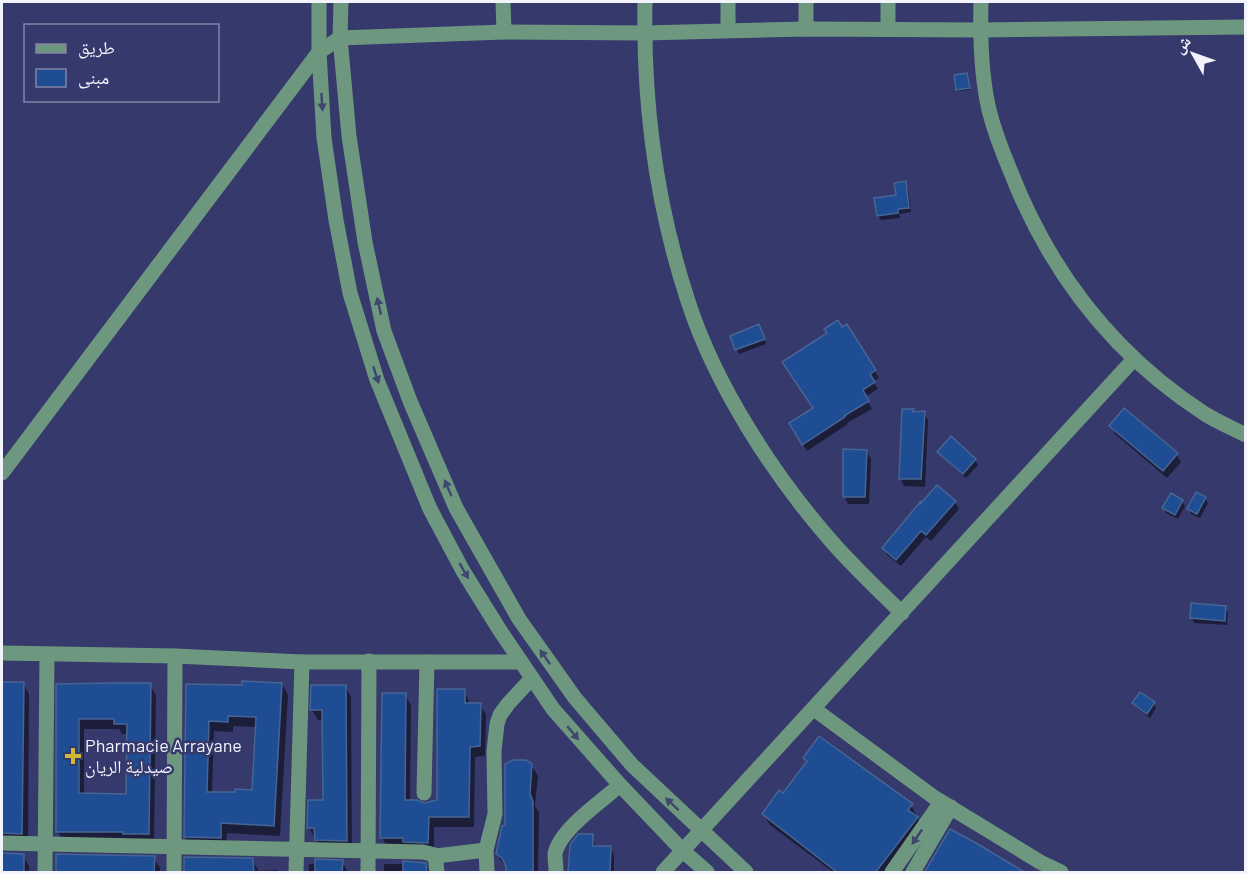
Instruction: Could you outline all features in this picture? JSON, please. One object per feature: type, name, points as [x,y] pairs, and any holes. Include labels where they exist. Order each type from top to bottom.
[{"type":"street","points":[[341,2],[340,38],[349,136],[364,242],[384,331],[424,437],[456,508],[519,619],[575,698],[632,765],[746,873]]},
{"type":"street","points":[[503,2],[504,32]]},
{"type":"street","points":[[645,2],[646,91],[652,149],[659,188],[688,302],[705,347],[764,452],[795,497],[831,541],[902,614]]},
{"type":"street","points":[[728,2],[728,30]]},
{"type":"street","points":[[806,2],[806,29]]},
{"type":"street","points":[[888,2],[888,29]]},
{"type":"street","points":[[981,2],[980,30],[989,110],[1023,204],[1045,248],[1070,286],[1100,323],[1134,358],[1174,393],[1207,416],[1245,435]]},
{"type":"street","points":[[319,9],[340,38]]},
{"type":"street","points":[[319,9],[324,138],[350,293],[377,380],[430,509],[463,571],[554,709],[620,785],[707,873]]},
{"type":"street","points":[[2,473],[319,52],[340,38],[504,32],[645,33],[806,29],[1245,27]]},
{"type":"street","points":[[663,873],[1134,358]]},
{"type":"street","points":[[2,653],[175,656],[302,662],[521,662]]},
{"type":"street","points":[[45,873],[47,655]]},
{"type":"street","points":[[174,873],[175,656]]},
{"type":"street","points":[[368,873],[369,661]]},
{"type":"street","points":[[296,873],[302,662]]},
{"type":"street","points":[[424,793],[427,662]]},
{"type":"street","points":[[487,873],[486,850],[495,814],[494,751],[497,724],[508,704],[532,678]]},
{"type":"street","points":[[814,709],[946,804],[1061,873]]},
{"type":"street","points":[[556,873],[555,853],[561,840],[584,816],[620,785]]},
{"type":"street","points":[[898,870],[946,804]]},
{"type":"street","points":[[913,873],[946,804]]},
{"type":"street","points":[[2,843],[369,849],[423,852],[436,856],[486,850]]},
{"type":"street","points":[[436,856],[437,873]]},
{"type":"building","points":[[967,73],[970,88],[956,90],[954,75]]},
{"type":"building","points":[[906,181],[909,208],[898,209],[898,213],[877,216],[874,198],[896,195],[894,183]]},
{"type":"building","points":[[838,320],[842,327],[847,324],[876,370],[870,374],[875,382],[863,390],[869,401],[802,445],[789,423],[813,408],[782,362],[827,333],[824,329]]},
{"type":"building","points":[[759,324],[765,339],[735,350],[730,336]]},
{"type":"building","points":[[1124,408],[1178,453],[1163,471],[1109,426]]},
{"type":"building","points":[[902,409],[914,409],[913,412],[925,411],[921,479],[899,479]]},
{"type":"building","points":[[951,436],[976,459],[963,474],[937,452]]},
{"type":"building","points":[[843,449],[867,450],[865,497],[843,497]]},
{"type":"building","points":[[937,485],[956,501],[926,535],[921,531],[896,560],[882,548]]},
{"type":"building","points":[[1196,492],[1206,497],[1197,514],[1187,509]]},
{"type":"building","points":[[1171,493],[1183,500],[1175,515],[1162,508]]},
{"type":"building","points":[[1191,603],[1226,606],[1225,621],[1190,618]]},
{"type":"building","points":[[242,681],[282,683],[274,826],[221,823],[221,838],[184,837],[186,684],[242,685]],"holes":[[[228,716],[256,717],[252,790],[207,792],[209,721],[228,722]]]},
{"type":"building","points":[[2,682],[24,682],[22,834],[2,833]]},
{"type":"building","points":[[151,683],[149,834],[56,832],[56,684]],"holes":[[[79,719],[114,719],[114,724],[127,724],[126,794],[79,793]]]},
{"type":"building","points":[[311,685],[346,685],[347,841],[315,840],[314,828],[307,828],[308,800],[323,800],[322,710],[310,710]]},
{"type":"building","points":[[437,689],[465,689],[465,703],[481,703],[480,746],[470,747],[469,817],[429,817],[428,843],[403,842],[403,838],[380,838],[382,693],[406,693],[405,800],[417,800],[424,803],[437,800]]},
{"type":"building","points":[[1140,692],[1155,702],[1147,714],[1132,703]]},
{"type":"building","points":[[819,736],[913,804],[908,810],[918,817],[875,873],[838,873],[762,814],[779,790],[783,793],[807,761],[803,758]]},
{"type":"building","points":[[513,760],[526,760],[532,764],[530,794],[533,802],[533,873],[506,873],[502,858],[496,854],[502,826],[505,825],[505,764]]},
{"type":"building","points":[[950,829],[976,843],[1026,873],[924,873]]},
{"type":"building","points":[[578,834],[593,834],[593,846],[611,846],[610,873],[568,873],[570,845]]},
{"type":"building","points":[[2,853],[24,854],[24,873],[2,873]]},
{"type":"building","points":[[56,854],[155,856],[154,873],[56,873]]},
{"type":"building","points":[[184,857],[253,858],[254,873],[184,873]]},
{"type":"building","points":[[315,859],[343,860],[342,873],[315,873]]},
{"type":"building","points":[[403,861],[426,863],[427,873],[403,873]]},
{"type":"place","name":"Pharmacie Arrayane صيدلية الريان","points":[[73,756]]}]
